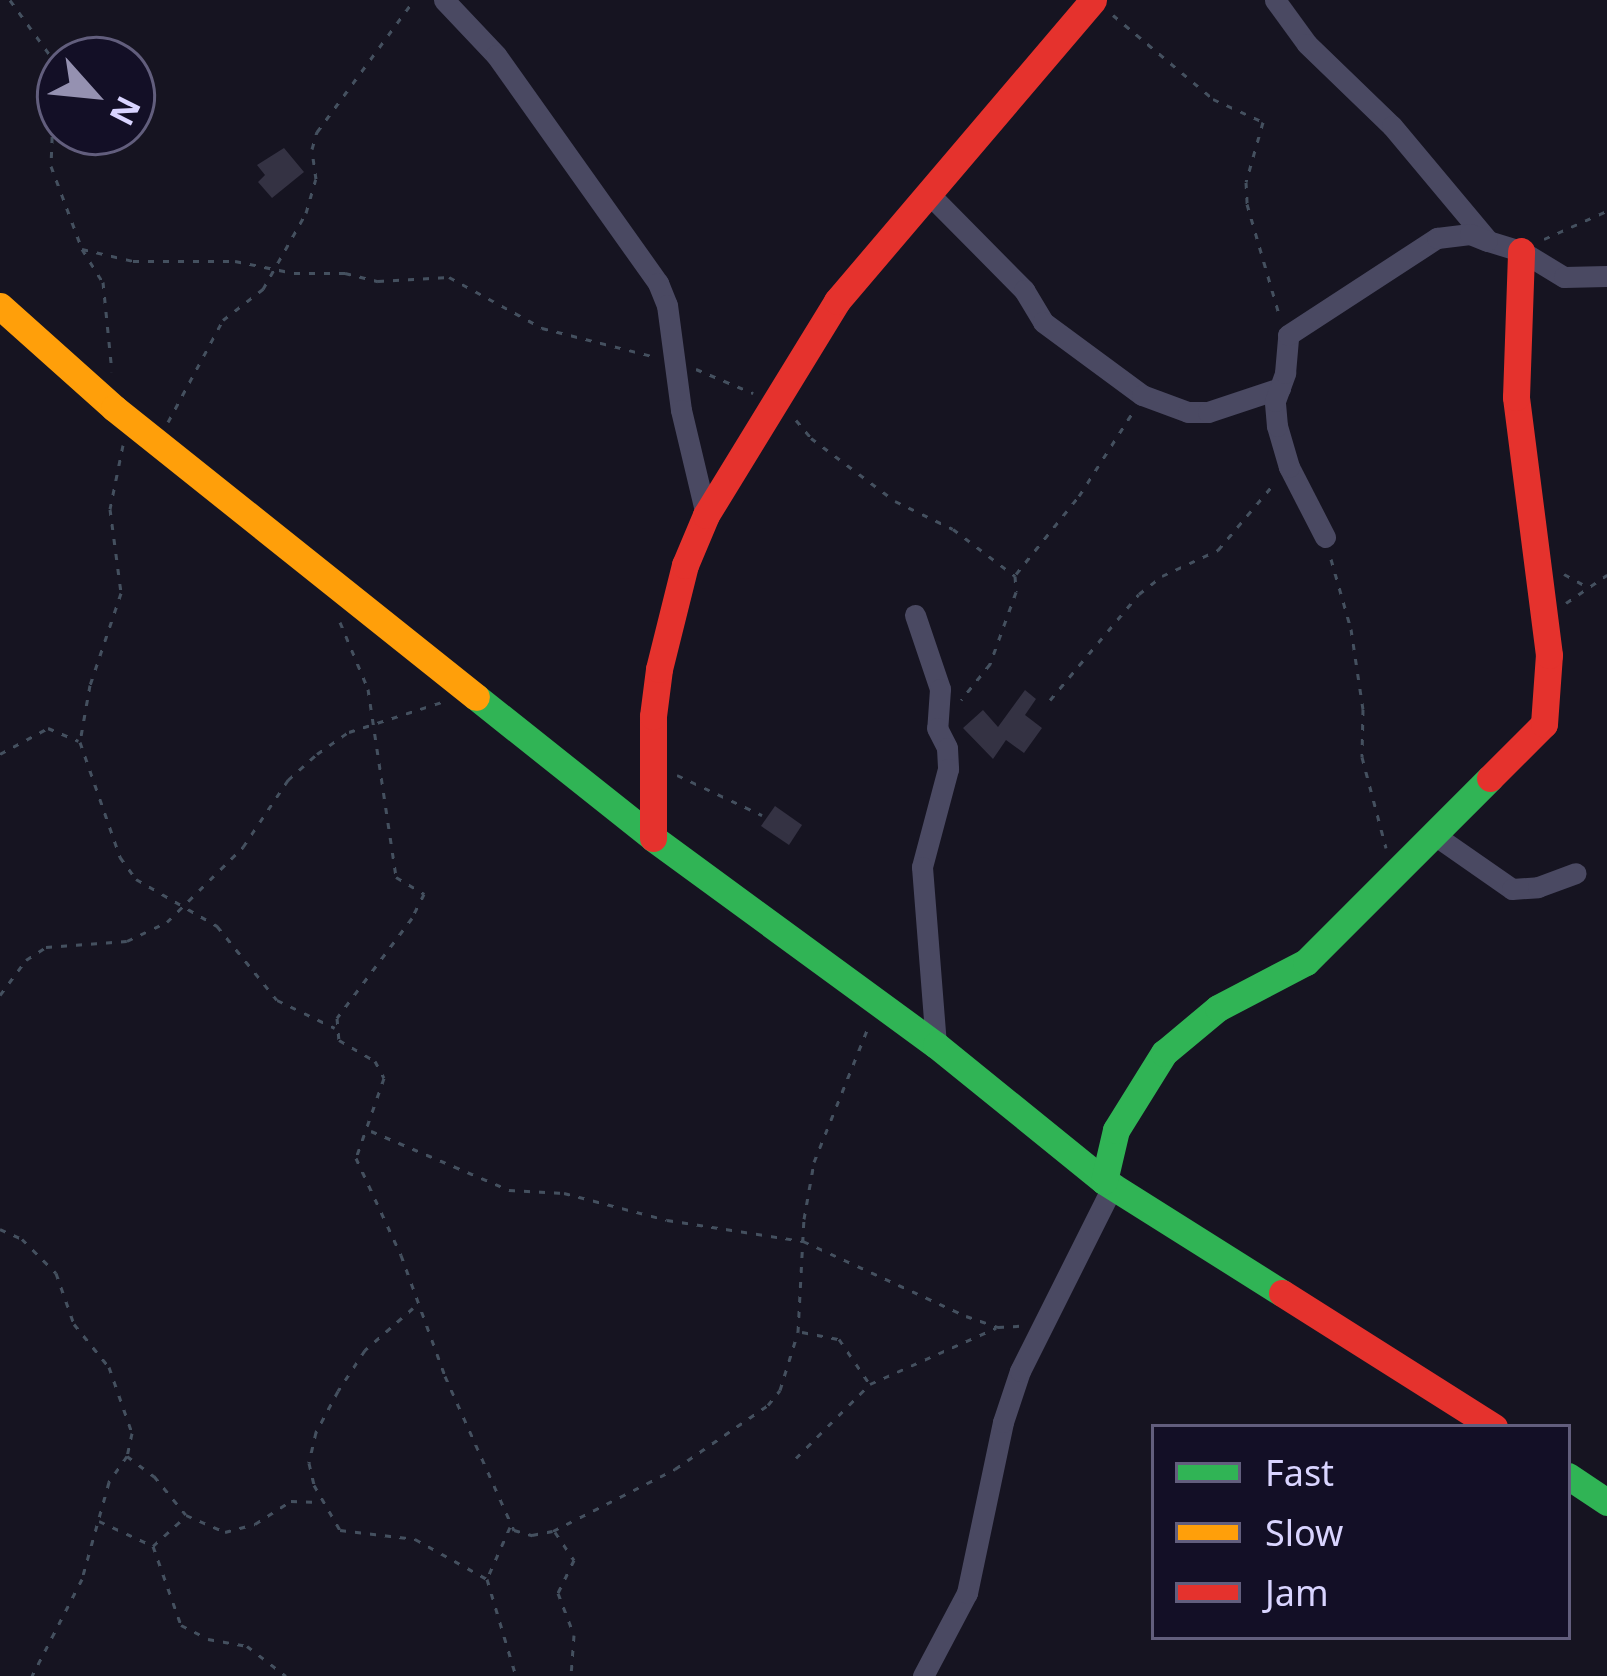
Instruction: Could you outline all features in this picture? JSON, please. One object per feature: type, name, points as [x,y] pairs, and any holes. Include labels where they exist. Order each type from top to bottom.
[{"type":"street","points":[[445,0],[496,55],[608,218],[647,264],[667,305],[672,360],[706,515]]},
{"type":"street","points":[[653,838],[657,772],[653,716],[659,669],[685,565],[706,515],[771,401],[837,301],[1092,0]]},
{"type":"street","points":[[1275,0],[1306,44],[1392,126],[1488,241]]},
{"type":"street","points":[[930,195],[1024,290],[1042,322],[1142,395],[1188,412],[1208,412],[1280,388]]},
{"type":"street","points":[[1325,537],[1289,467],[1277,427],[1290,333],[1437,238],[1471,234],[1521,251],[1564,277],[1607,276]]},
{"type":"street","points":[[922,1676],[967,1593],[1003,1422],[1040,1325],[1109,1182],[1116,1130],[1164,1053],[1218,1008],[1306,962],[1544,724],[1550,694],[1516,397],[1521,251]]},
{"type":"street","points":[[0,306],[123,414],[653,838],[936,1045],[1109,1182],[1216,1256],[1489,1424]]},
{"type":"street","points":[[915,615],[940,689],[937,728],[947,748],[948,769],[922,867],[936,1045]]},
{"type":"street","points":[[1432,834],[1512,889],[1538,887],[1576,873]]},
{"type":"street","points":[[1571,1478],[1607,1502]]},
{"type":"path","points":[[10,0],[55,62],[51,166],[82,249],[103,282],[123,414],[110,509],[121,593],[90,685],[80,742],[120,857],[136,878],[227,936],[277,1000],[335,1028],[345,1046],[382,1067],[380,1099],[356,1157],[512,1526],[532,1535],[553,1531],[674,1469],[768,1406],[780,1390],[798,1332],[806,1198],[823,1133],[878,1004]]},
{"type":"path","points":[[162,441],[173,408],[224,320],[263,289],[277,267],[310,200],[317,132],[414,0]]},
{"type":"path","points":[[1092,0],[1213,99],[1262,122],[1246,182],[1247,204],[1274,306],[1290,333]]},
{"type":"path","points":[[1521,251],[1607,211]]},
{"type":"path","points":[[82,249],[152,262],[227,260],[378,280],[449,277],[542,328],[672,360],[771,401],[895,501],[953,529],[1015,576]]},
{"type":"path","points":[[937,728],[991,664],[1016,592],[1015,576],[1079,496],[1142,395]]},
{"type":"path","points":[[1050,700],[1139,594],[1162,576],[1218,550],[1289,467]]},
{"type":"path","points":[[1325,537],[1351,629],[1363,709],[1362,757],[1393,874]]},
{"type":"path","points":[[1542,624],[1607,575]]},
{"type":"path","points":[[335,1028],[341,1009],[412,918],[424,894],[396,878],[374,722],[360,664],[337,616]]},
{"type":"path","points":[[0,994],[26,960],[46,947],[134,940],[182,910],[243,848],[288,780],[349,732],[479,696]]},
{"type":"path","points":[[0,754],[48,728],[64,730],[80,742]]},
{"type":"path","points":[[657,772],[699,784],[762,815]]},
{"type":"path","points":[[369,1130],[509,1190],[564,1192],[667,1220],[803,1241],[846,1265],[998,1327]]},
{"type":"path","points":[[0,1228],[45,1258],[65,1291],[74,1324],[109,1367],[132,1433],[128,1456],[109,1482],[64,1620],[32,1676]]},
{"type":"path","points":[[416,1306],[365,1350],[316,1432],[309,1463],[320,1502],[340,1530],[415,1539],[487,1579]]},
{"type":"path","points":[[796,1458],[870,1384],[998,1327],[1040,1325]]},
{"type":"path","points":[[798,1332],[839,1339],[870,1384]]},
{"type":"path","points":[[128,1456],[154,1476],[186,1515],[225,1532],[255,1524],[291,1501],[320,1502]]},
{"type":"path","points":[[153,1546],[186,1515]]},
{"type":"path","points":[[98,1520],[153,1546],[181,1624],[208,1640],[247,1646],[286,1676]]},
{"type":"path","points":[[512,1526],[487,1579],[516,1676]]},
{"type":"path","points":[[553,1531],[574,1560],[558,1593],[574,1635],[571,1676]]},
{"type":"building","points":[[284,148],[304,172],[272,198],[258,182],[265,175],[257,165]]},
{"type":"building","points":[[1025,690],[1036,699],[1025,715],[1042,728],[1024,753],[1006,740],[993,759],[963,728],[983,710],[998,727]]},
{"type":"building","points":[[775,806],[802,825],[789,845],[761,826]]},
{"type":"traffic: fast","points":[[476,697],[653,838],[936,1045],[1104,1181],[1282,1293]]},
{"type":"traffic: fast","points":[[1104,1181],[1116,1130],[1164,1053],[1218,1008],[1306,962],[1490,778]]},
{"type":"traffic: fast","points":[[1571,1478],[1607,1502]]},
{"type":"traffic: slow","points":[[0,306],[114,408],[476,697]]},
{"type":"traffic: jam","points":[[653,838],[653,716],[659,669],[685,565],[706,515],[837,301],[1093,0]]},
{"type":"traffic: jam","points":[[1490,778],[1544,724],[1549,655],[1516,397],[1521,251]]},
{"type":"traffic: jam","points":[[1282,1293],[1489,1424]]}]
